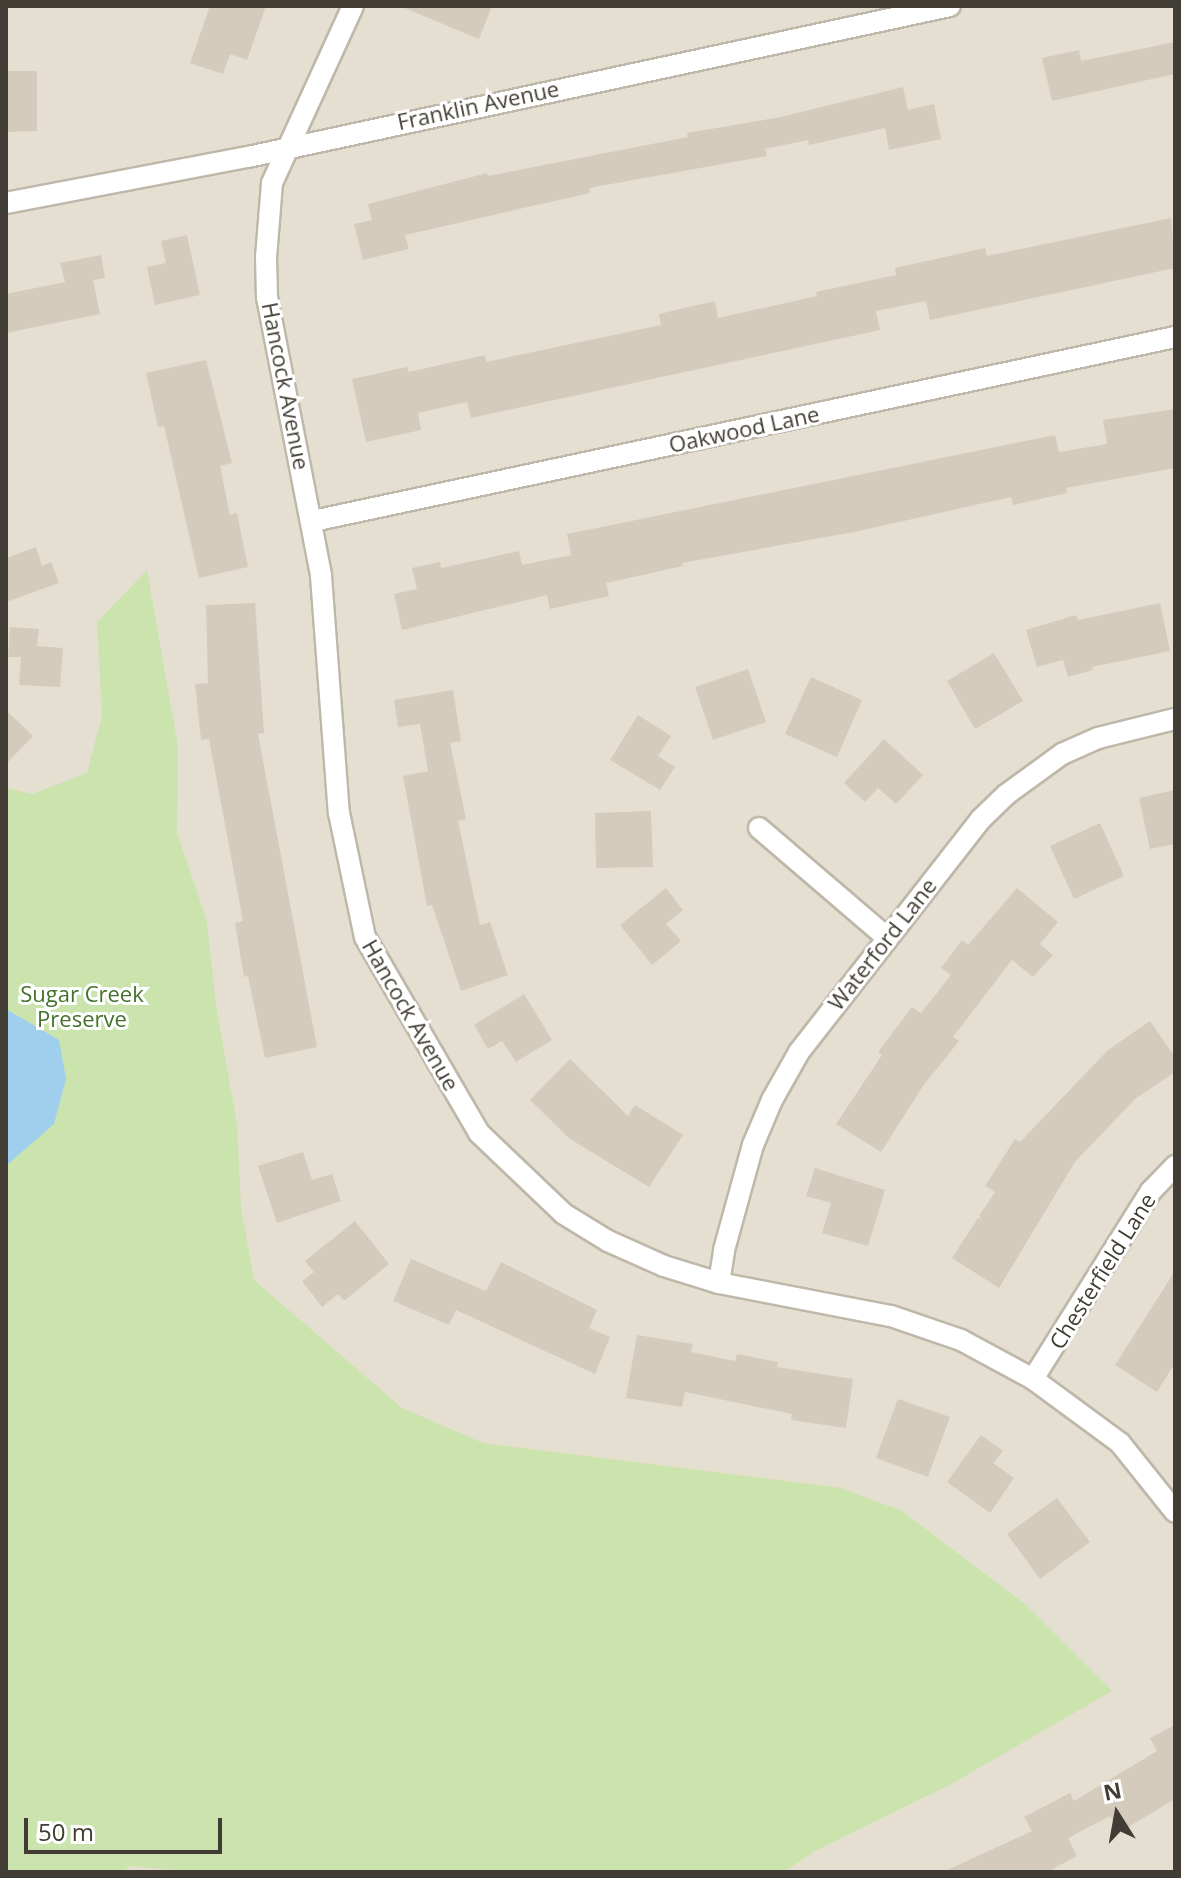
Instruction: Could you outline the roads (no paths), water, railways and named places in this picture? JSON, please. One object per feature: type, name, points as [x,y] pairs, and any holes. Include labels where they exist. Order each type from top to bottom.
[{"type":"street","name":"Hancock Avenue","points":[[353,6],[272,183],[267,297],[313,521],[321,576],[339,813],[365,937],[479,1133],[564,1214],[608,1241],[664,1266],[719,1283],[891,1316],[961,1340],[1033,1379],[1120,1443],[1175,1512]]},
{"type":"street","name":"Franklin Avenue","points":[[6,203],[288,147],[950,6]]},
{"type":"street","name":"Oakwood Lane","points":[[313,521],[1175,337]]},
{"type":"street","name":"Waterford Lane","points":[[719,1283],[724,1250],[753,1145],[772,1100],[799,1052],[980,820],[1007,794],[1062,754],[1098,738],[1175,719]]},
{"type":"street","points":[[759,828],[886,937]]},
{"type":"street","name":"Chesterfield Lane","points":[[1033,1379],[1151,1191],[1175,1166]]},
{"type":"water","points":[[6,1009],[59,1040],[66,1079],[54,1124],[6,1166]]},
{"type":"park label","name":"Sugar Creek Preserve","points":[[82,1006]]}]
